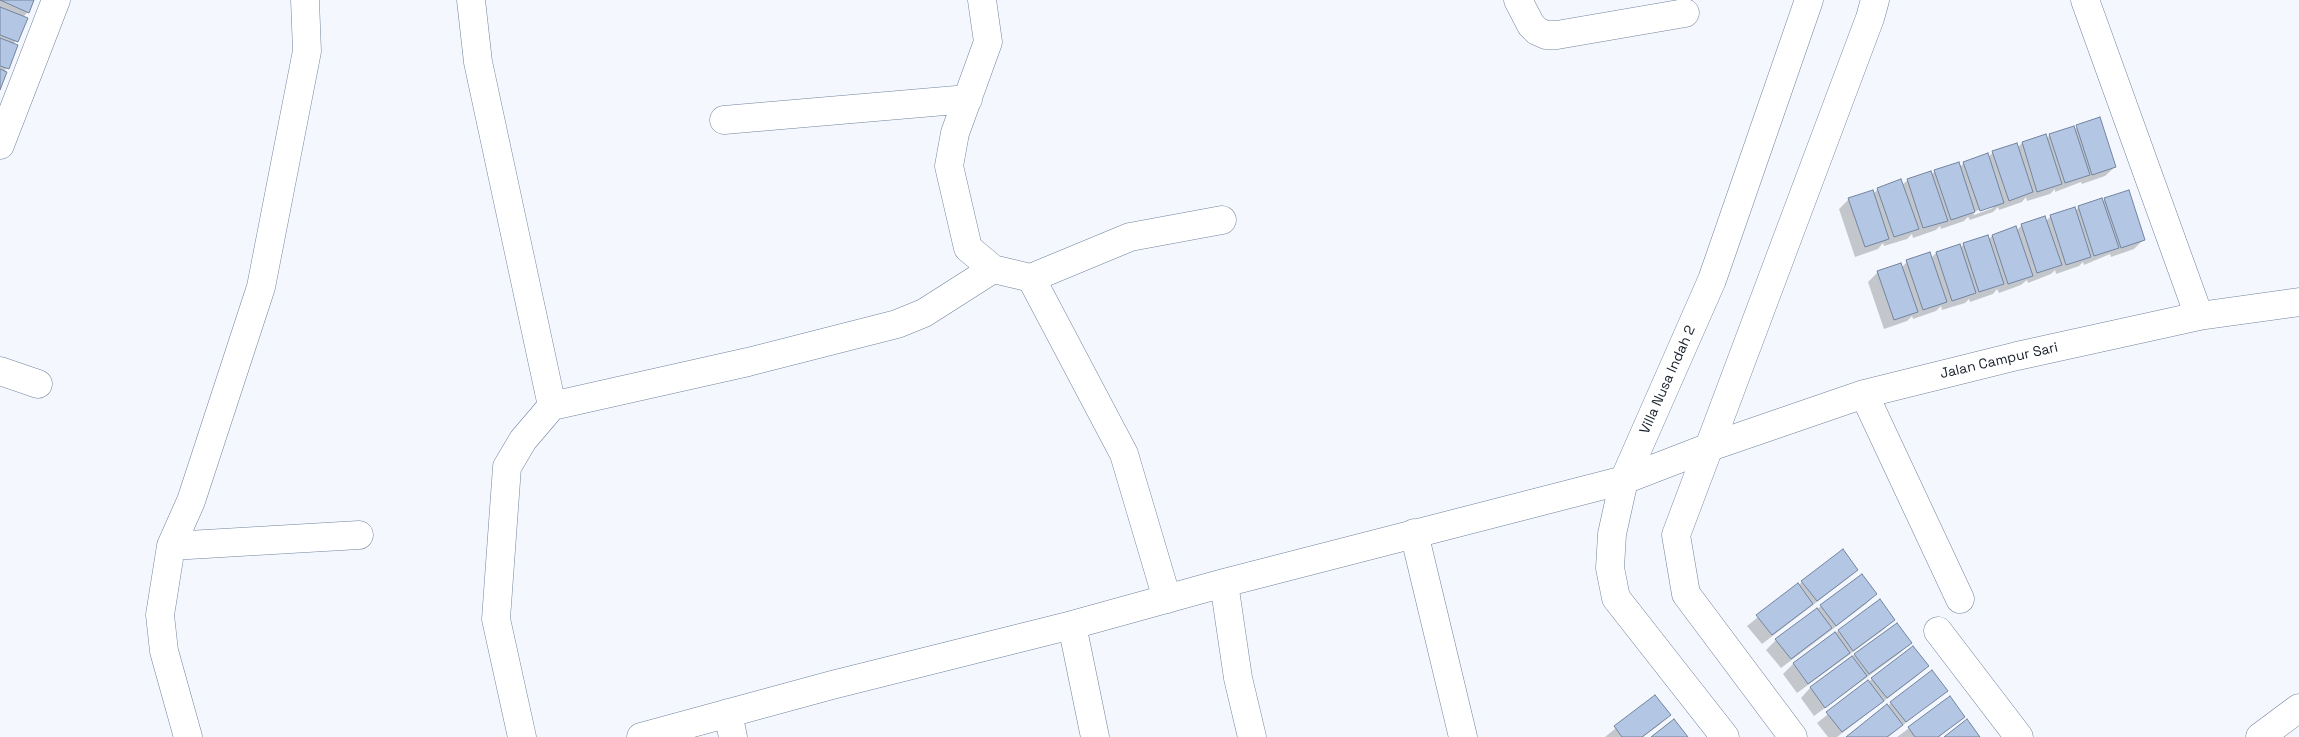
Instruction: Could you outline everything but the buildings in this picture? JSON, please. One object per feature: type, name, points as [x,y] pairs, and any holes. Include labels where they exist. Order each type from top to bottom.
[{"type":"street","points":[[0,145],[56,0]]},
{"type":"street","points":[[188,737],[164,650],[160,615],[171,546],[191,502],[261,287],[307,51],[305,0]]},
{"type":"street","points":[[471,0],[478,62],[552,406]]},
{"type":"street","points":[[982,0],[988,42],[955,133],[949,166],[968,248],[993,269],[1031,278],[1130,237],[1222,220]]},
{"type":"street","points":[[1518,0],[1530,24],[1537,31],[1546,35],[1556,35],[1685,13]]},
{"type":"street","name":"Villa Nusa Indah 2","points":[[1725,737],[1616,598],[1610,568],[1612,534],[1624,480],[1712,280],[1809,0]]},
{"type":"street","points":[[1793,737],[1686,594],[1676,535],[1707,448],[1870,18],[1875,0]]},
{"type":"street","points":[[2085,0],[2200,316]]},
{"type":"street","points":[[724,120],[968,99]]},
{"type":"street","points":[[522,737],[496,619],[507,467],[523,440],[552,406],[738,364],[897,324],[924,313],[993,269]]},
{"type":"street","points":[[1031,278],[1124,454],[1167,599]]},
{"type":"street","name":"Jalan Campur Sari","points":[[641,737],[731,725],[1072,625],[1224,583],[1624,480],[1707,448],[1864,394],[2017,356],[2200,316],[2299,302]]},
{"type":"street","points":[[0,371],[38,384]]},
{"type":"street","points":[[1864,394],[1960,599]]},
{"type":"street","points":[[1414,533],[1463,737]]},
{"type":"street","points":[[171,546],[359,535]]},
{"type":"street","points":[[1224,583],[1238,678],[1252,737]]},
{"type":"street","points":[[1072,625],[1095,737]]},
{"type":"street","points":[[1938,630],[2019,737]]},
{"type":"street","points":[[2260,737],[2293,721]]}]
